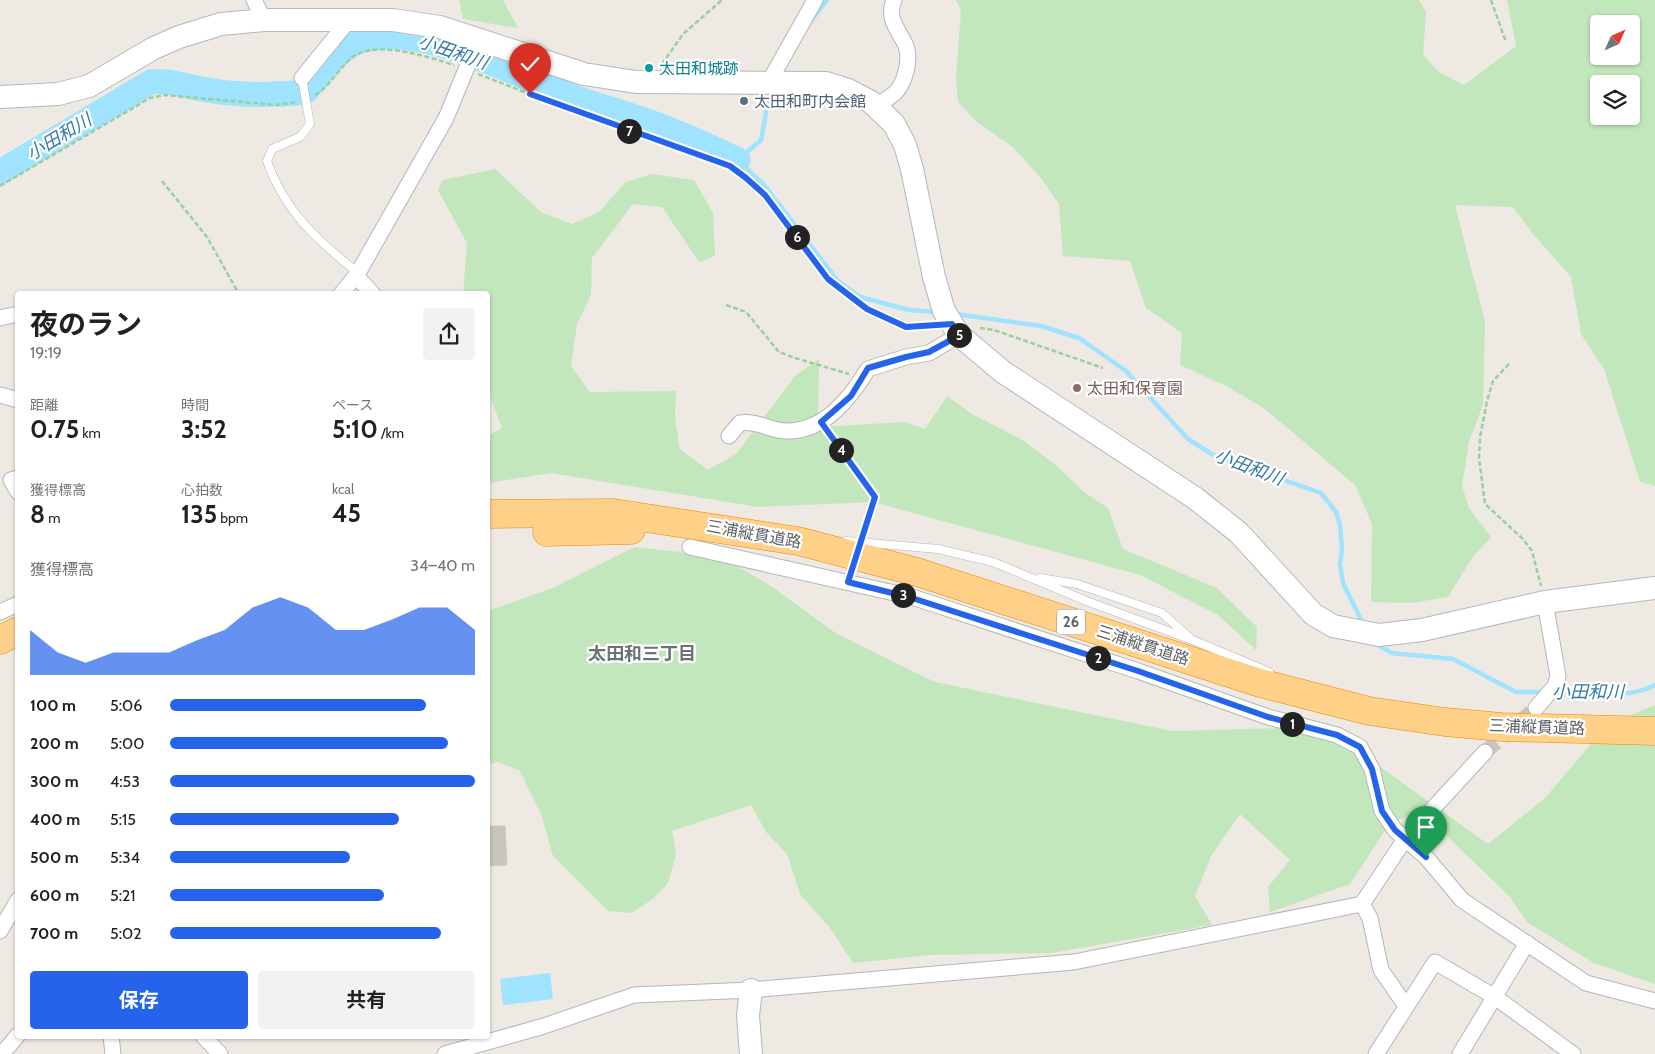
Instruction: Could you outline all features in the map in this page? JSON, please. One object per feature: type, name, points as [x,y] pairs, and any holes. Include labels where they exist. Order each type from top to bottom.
[{"type":"highway","name":"三浦縦貫道路","points":[[490,514],[606,512],[694,535],[798,541],[884,562],[1207,666],[1315,698],[1409,718],[1501,727],[1655,731]]},
{"type":"highway","name":"三浦縦貫道路","points":[[490,533],[650,529],[688,531],[753,541],[881,569],[1205,674],[1340,712],[1408,725],[1475,733],[1655,739]]},
{"type":"highway","points":[[0,630],[15,623]]},
{"type":"highway","points":[[0,640],[15,632]]},
{"type":"street","points":[[768,82],[815,0]]},
{"type":"street","points":[[876,107],[896,93],[907,68],[906,46],[894,28],[891,16],[894,0]]},
{"type":"street","points":[[0,97],[58,94],[80,89],[104,79],[154,48],[179,36],[221,24],[259,10],[349,20],[393,20],[440,27],[479,38],[548,64],[584,74],[650,82],[826,83],[848,90],[876,107],[894,124],[905,145],[934,277],[944,311],[956,329],[1003,372],[1195,498],[1238,533],[1313,614],[1333,626],[1379,635],[1422,630],[1545,602],[1655,588]]},
{"type":"street","points":[[302,78],[349,20]]},
{"type":"street","points":[[343,291],[357,274],[446,118],[479,38]]},
{"type":"street","points":[[357,274],[370,291]]},
{"type":"street","points":[[0,318],[15,315]]},
{"type":"street","points":[[729,436],[740,423],[751,421],[788,432],[821,422],[851,396],[868,368],[929,352],[956,329]]},
{"type":"street","points":[[0,395],[15,399]]},
{"type":"street","points":[[694,535],[848,582],[912,598],[1138,671],[1268,717],[1337,735],[1360,747],[1372,769],[1382,811],[1395,830],[1426,857],[1462,900],[1586,983],[1655,1001]]},
{"type":"street","points":[[1536,708],[1555,686],[1558,676],[1545,602]]},
{"type":"street","points":[[0,612],[15,605]]},
{"type":"street","points":[[446,1054],[544,1026],[634,995],[750,990],[1074,962],[1362,904],[1406,838],[1485,752]]},
{"type":"street","points":[[1362,904],[1370,918],[1381,970],[1406,1006]]},
{"type":"street","points":[[0,931],[15,905]]},
{"type":"street","points":[[1460,1054],[1527,943]]},
{"type":"street","points":[[1376,1054],[1435,962],[1494,997],[1573,1054]]},
{"type":"street","points":[[750,990],[748,1015],[751,1054]]},
{"type":"street","points":[[2,1054],[15,1039]]},
{"type":"street","points":[[111,1039],[113,1054]]},
{"type":"street","points":[[206,1039],[220,1054]]},
{"type":"lane","points":[[302,78],[310,124],[300,137],[272,149],[267,160],[273,177],[304,226],[319,242],[357,274]]},
{"type":"lane","points":[[694,535],[733,523],[818,537]]},
{"type":"lane","points":[[834,539],[916,546],[959,552],[993,562],[1089,602],[1196,641],[1274,674]]},
{"type":"lane","points":[[1028,576],[1077,584],[1162,613],[1196,641]]},
{"type":"lane","points":[[1300,684],[1348,698],[1501,727]]},
{"type":"path","points":[[650,82],[683,34],[722,0]]},
{"type":"path","points":[[1491,0],[1506,42]]},
{"type":"path","points":[[0,186],[150,98],[165,95],[276,105],[306,100],[323,90],[351,58],[372,49],[421,55],[466,69],[594,119],[730,166],[765,195],[828,279],[867,309],[906,327],[994,330],[1103,368]]},
{"type":"path","points":[[162,182],[207,237],[237,291]]},
{"type":"path","points":[[726,305],[746,312],[779,352],[863,378]]},
{"type":"path","points":[[1509,364],[1493,381],[1480,437],[1479,458],[1485,504],[1532,551],[1545,602]]},
{"type":"path","points":[[821,422],[875,497],[848,582]]},
{"type":"green space","points":[[459,0],[503,0],[518,28],[463,19]]},
{"type":"green space","points":[[956,0],[1419,0],[1426,12],[1423,55],[1439,72],[1464,85],[1516,46],[1507,0],[1655,0],[1655,486],[1640,482],[1604,369],[1581,334],[1571,277],[1533,234],[1513,207],[1455,205],[1485,322],[1483,405],[1469,442],[1462,486],[1469,508],[1491,537],[1472,558],[1448,597],[1411,603],[1371,602],[1372,524],[1355,485],[1265,409],[1228,387],[1180,365],[1182,333],[1146,308],[1130,261],[1063,256],[1059,204],[1041,178],[1013,147],[978,123],[958,102],[956,78],[961,10]]},
{"type":"green space","points":[[495,169],[541,212],[572,224],[599,212],[626,182],[652,174],[694,180],[713,213],[715,256],[699,262],[662,207],[633,204],[592,258],[591,295],[577,324],[571,366],[590,392],[676,391],[675,418],[680,449],[708,470],[736,454],[795,376],[819,359],[818,427],[905,422],[925,429],[947,396],[972,414],[1023,440],[1058,467],[1084,492],[1108,508],[1123,549],[1217,588],[1257,627],[1256,650],[1218,615],[1140,575],[873,502],[758,507],[551,473],[490,483],[490,435],[502,428],[490,397],[490,291],[463,291],[467,243],[438,190],[443,180]]},
{"type":"green space","points":[[634,547],[680,552],[738,567],[768,584],[837,634],[935,682],[1172,731],[1312,727],[1369,759],[1488,844],[1545,798],[1607,725],[1655,705],[1655,984],[1594,963],[1528,923],[1509,896],[1421,811],[1390,823],[1350,884],[1270,912],[1268,887],[1290,860],[1240,814],[1211,856],[1195,896],[1212,925],[1052,953],[930,955],[853,963],[830,928],[800,894],[787,854],[766,832],[751,805],[672,831],[676,854],[668,883],[654,898],[632,913],[608,911],[553,856],[541,814],[520,771],[498,762],[490,764],[490,610],[555,587]]},
{"type":"water","points":[[550,973],[553,999],[503,1005],[500,979]]},
{"type":"building","points":[[490,826],[505,826],[507,865],[490,866]]},
{"type":"waterway","points":[[810,22],[827,0]]},
{"type":"waterway","name":"小田和川","points":[[0,172],[151,82],[171,83],[240,94],[305,92],[333,60],[348,47],[367,39],[391,37],[417,39],[469,54],[568,95],[665,128],[738,160]]},
{"type":"waterway","name":"小田和川","points":[[775,89],[767,107],[761,140],[738,160],[765,186],[837,280],[860,297],[909,310],[937,312]]},
{"type":"waterway","name":"小田和川","points":[[955,314],[1041,326],[1079,338],[1126,371],[1188,439],[1215,456],[1321,493],[1336,512],[1340,525],[1342,550],[1340,564],[1343,583],[1363,624]]},
{"type":"waterway","name":"小田和川","points":[[1376,644],[1392,653],[1453,659],[1516,692],[1545,692]]},
{"type":"waterway","name":"小田和川","points":[[1556,692],[1620,694],[1644,690],[1655,685]]},
{"type":"tunnel","points":[[1485,752],[1536,708]]},
{"type":"place","name":"太田和城跡","points":[[649,68]]},
{"type":"place","name":"太田和町内会館","points":[[744,101]]},
{"type":"place","name":"太田和保育園","points":[[1077,388]]},
{"type":"district","name":"太田和三丁目","points":[[642,654]]},
{"type":"route","points":[[530,94],[594,119],[730,166],[765,195],[828,279],[867,309],[906,327],[952,324],[960,335],[929,352],[868,368],[851,396],[821,422],[875,497],[848,582],[912,598],[1138,671],[1268,717],[1337,735],[1360,747],[1372,769],[1382,811],[1395,830],[1426,857]]}]
